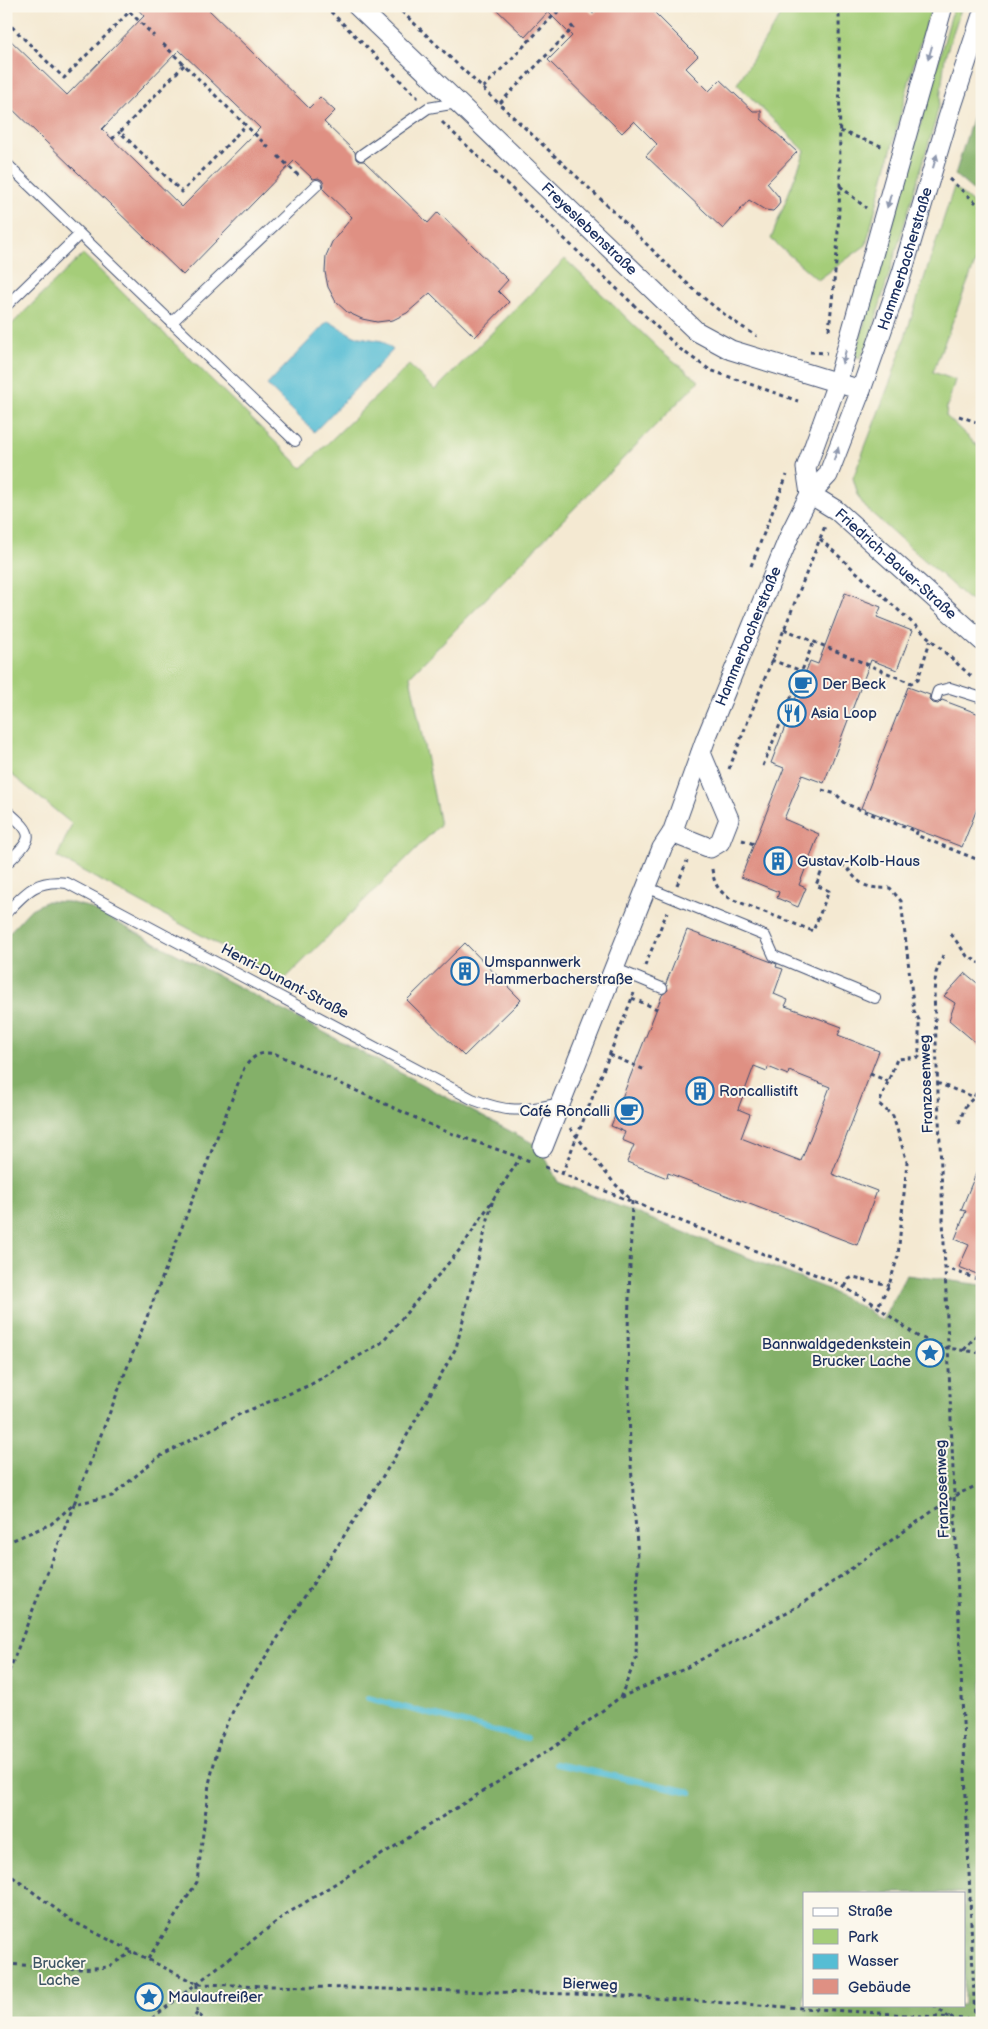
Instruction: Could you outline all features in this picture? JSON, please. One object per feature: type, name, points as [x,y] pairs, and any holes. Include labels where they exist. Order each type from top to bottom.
[{"type":"street","name":"Freyeslebenstraße","points":[[358,6],[696,331],[731,350],[861,390]]},
{"type":"street","name":"Hammerbacherstraße","points":[[810,494],[806,468],[829,380],[902,154],[943,6]]},
{"type":"street","name":"Hammerbacherstraße","points":[[543,1147],[662,848],[672,833],[701,753],[791,532],[810,494],[828,475],[861,390],[902,273],[982,15]]},
{"type":"street","name":"Friedrich-Bauer-Straße","points":[[810,494],[832,507],[981,637]]},
{"type":"street","points":[[672,833],[710,848],[720,842],[729,819],[701,753]]},
{"type":"lane","points":[[361,155],[428,108],[457,103]]},
{"type":"lane","points":[[6,163],[295,441]]},
{"type":"lane","points":[[171,323],[315,187]]},
{"type":"lane","points":[[6,306],[80,235]]},
{"type":"lane","points":[[936,697],[938,691],[950,688],[982,698]]},
{"type":"lane","points":[[6,810],[26,828],[29,834],[27,841],[6,864]]},
{"type":"lane","name":"Henri-Dunant-Straße","points":[[6,913],[37,885],[52,881],[67,883],[472,1099],[495,1108],[514,1111],[561,1103]]},
{"type":"lane","points":[[646,887],[765,936],[774,956],[875,998]]},
{"type":"lane","points":[[614,968],[662,988]]},
{"type":"path","points":[[6,10],[10,6]]},
{"type":"path","points":[[124,6],[154,36]]},
{"type":"path","points":[[396,6],[500,102],[679,276],[715,308],[759,337]]},
{"type":"path","points":[[829,335],[837,253],[840,131],[839,6]]},
{"type":"path","points":[[6,21],[64,78],[129,12]]},
{"type":"path","points":[[483,88],[557,12],[559,14]]},
{"type":"path","points":[[500,102],[573,28],[569,23]]},
{"type":"path","points":[[163,44],[269,148]]},
{"type":"path","points":[[112,139],[184,65]]},
{"type":"path","points":[[120,132],[182,192],[246,125]]},
{"type":"path","points":[[840,131],[902,154]]},
{"type":"path","points":[[278,156],[315,187]]},
{"type":"path","points":[[934,165],[982,208]]},
{"type":"path","points":[[828,344],[829,380]]},
{"type":"path","points":[[804,352],[827,353]]},
{"type":"path","points":[[960,416],[982,424]]},
{"type":"path","points":[[751,566],[788,470]]},
{"type":"path","points":[[718,795],[832,507]]},
{"type":"path","points":[[820,539],[974,680]]},
{"type":"path","points":[[784,629],[911,683],[918,679],[930,641]]},
{"type":"path","points":[[763,766],[814,642]]},
{"type":"path","points":[[772,660],[802,671]]},
{"type":"path","points":[[822,790],[836,794],[846,804],[917,832],[916,835],[981,861]]},
{"type":"path","points":[[739,838],[754,844]]},
{"type":"path","points":[[562,1174],[694,841]]},
{"type":"path","points":[[712,869],[716,886],[721,893],[731,899],[813,931],[829,891],[816,886],[826,861],[847,866],[856,880],[865,885],[875,889],[890,888],[901,901],[914,1011],[919,1020],[919,1057],[897,1059],[879,1104],[893,1116],[907,1162],[900,1245],[889,1285],[878,1307]]},
{"type":"path","points":[[951,934],[967,956],[982,964]]},
{"type":"path","name":"Franzosenweg","points":[[943,955],[936,973],[934,992],[975,2021]]},
{"type":"path","points":[[632,998],[657,1009]]},
{"type":"path","points":[[6,1679],[244,1068],[251,1058],[260,1052],[276,1054],[442,1130],[632,1201],[845,1287],[878,1307],[918,1336],[947,1348],[982,1353]]},
{"type":"path","points":[[610,1054],[645,1070]]},
{"type":"path","points":[[870,1074],[888,1081]]},
{"type":"path","points":[[959,1123],[965,1107],[974,1097],[982,1082]]},
{"type":"path","points":[[937,1083],[974,1097]]},
{"type":"path","points":[[561,1103],[568,1125],[614,1183],[632,1201],[628,1331],[630,1452],[638,1558],[636,1659],[619,1698]]},
{"type":"path","points":[[6,1543],[51,1524],[74,1504],[112,1496],[157,1458],[242,1412],[310,1385],[381,1343],[462,1247],[520,1158]]},
{"type":"path","points":[[148,1959],[197,1882],[209,1784],[220,1739],[240,1696],[392,1462],[456,1348],[493,1199]]},
{"type":"path","points":[[944,1268],[982,1282]]},
{"type":"path","points":[[845,1287],[849,1279],[853,1277],[889,1285]]},
{"type":"path","points":[[964,1350],[982,1328]]},
{"type":"path","points":[[146,2023],[285,1915],[557,1745],[619,1698],[682,1670],[800,1605],[954,1496],[982,1483]]},
{"type":"path","points":[[6,1872],[72,1921],[197,1984]]},
{"type":"path","points":[[6,1964],[80,1969],[108,1967],[132,1952]]},
{"type":"path","points":[[191,2023],[196,2012],[197,1984]]},
{"type":"path","name":"Bierweg","points":[[197,1984],[608,1995],[982,2020]]},
{"type":"path","points":[[841,2010],[843,2006]]},
{"type":"path","points":[[935,2006],[949,2018]]},
{"type":"path","points":[[196,2012],[208,2023]]},
{"type":"green space","points":[[787,6],[932,6],[917,52],[866,245],[818,280],[771,239],[805,151],[737,84]]},
{"type":"green space","points":[[954,6],[962,6],[945,57],[940,100],[935,122],[869,341],[860,358],[855,356]]},
{"type":"green space","points":[[982,86],[982,198],[955,175]]},
{"type":"green space","points":[[954,187],[982,211],[982,260],[977,258],[933,372],[955,380],[946,416],[982,450],[982,593],[973,600],[967,598],[866,508],[859,498],[853,478],[892,377]]},
{"type":"green space","points":[[83,254],[302,468],[409,365],[435,390],[565,259],[660,350],[699,381],[410,676],[440,825],[284,980],[57,857],[72,824],[6,770],[6,330]]},
{"type":"green space","name":"Brucker Lache","points":[[47,901],[68,902],[88,907],[540,1147],[558,1182],[822,1287],[869,1311],[882,1321],[906,1275],[982,1285],[982,2023],[6,2023],[6,936],[31,909]]},
{"type":"water","points":[[328,321],[354,336],[382,341],[393,350],[314,432],[267,385]]},
{"type":"building","points":[[135,6],[205,6],[309,108],[320,97],[335,111],[324,122],[355,152],[356,159],[364,161],[428,223],[438,212],[508,280],[498,291],[509,302],[475,337],[430,293],[407,313],[393,320],[377,322],[362,319],[347,312],[336,302],[328,287],[325,272],[326,256],[332,242],[352,217],[323,189],[324,184],[322,180],[318,178],[313,179],[294,161],[183,275],[6,103],[6,36],[67,95],[144,16]],"holes":[[[179,50],[260,128],[182,207],[102,129]]]},
{"type":"building","points":[[493,6],[585,6],[593,14],[601,6],[648,6],[698,56],[686,68],[709,91],[720,80],[753,111],[761,111],[761,119],[797,152],[767,183],[779,197],[780,203],[773,211],[765,210],[749,200],[723,229],[646,156],[657,144],[634,121],[622,133],[548,60],[572,36],[548,12],[525,37]]},
{"type":"building","points":[[845,593],[881,607],[877,617],[912,631],[897,670],[871,660],[824,783],[802,775],[784,819],[819,834],[799,885],[806,888],[798,907],[777,898],[779,892],[741,877],[784,768],[771,763],[810,661],[818,664]]},
{"type":"building","points":[[908,687],[930,695],[929,699],[933,703],[938,704],[942,700],[982,715],[982,796],[962,847],[861,808]]},
{"type":"building","name":"Roncallistift","points":[[687,930],[777,964],[776,967],[783,969],[774,994],[788,1000],[785,1006],[842,1027],[838,1035],[879,1051],[832,1174],[877,1191],[857,1245],[668,1173],[667,1178],[627,1162],[634,1145],[622,1140],[625,1132],[611,1126],[662,995],[668,990],[666,983]],"holes":[[[754,1066],[767,1071],[768,1067],[788,1075],[789,1071],[830,1087],[801,1161],[741,1138],[750,1114],[738,1109]]]},
{"type":"building","name":"Umspannwerk Hammerbacherstraße","points":[[465,943],[521,1000],[464,1056],[407,1000]]},
{"type":"building","points":[[965,973],[982,987],[982,1048],[949,1020],[955,1003],[944,996]]},
{"type":"building","points":[[981,1161],[982,1276],[959,1267],[969,1245],[955,1239],[966,1211],[961,1210]]},
{"type":"waterway","points":[[368,1698],[526,1739]]},
{"type":"waterway","points":[[556,1764],[691,1792]]},
{"type":"place","name":"Der Beck","points":[[803,684]]},
{"type":"place","name":"Asia Loop","points":[[792,713]]},
{"type":"place","name":"Gustav-Kolb-Haus","points":[[778,861]]},
{"type":"place","name":"Umspannwerk Hammerbacherstraße","points":[[465,971]]},
{"type":"place","name":"Roncallistift","points":[[700,1091]]},
{"type":"place","name":"Café Roncalli","points":[[629,1111]]},
{"type":"place","name":"Bannwaldgedenkstein Brucker Lache","points":[[930,1353]]},
{"type":"place","name":"Maulaufreißer","points":[[149,1997]]}]
